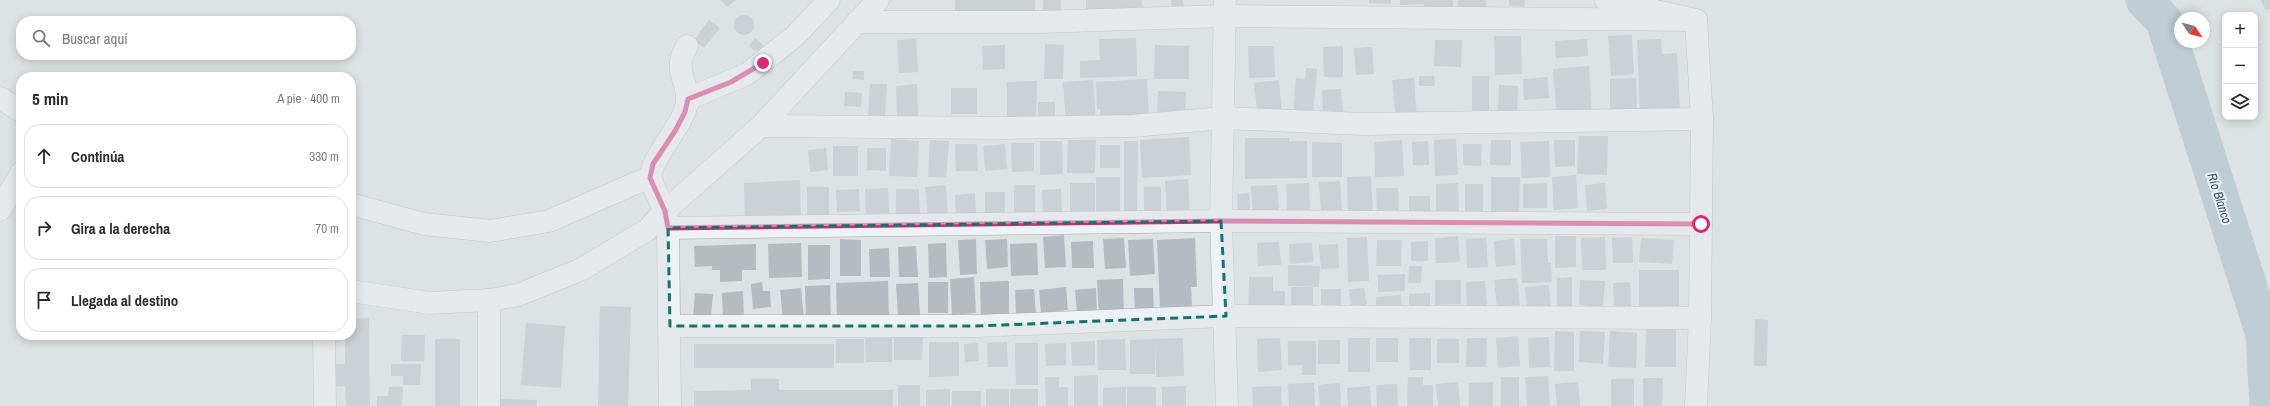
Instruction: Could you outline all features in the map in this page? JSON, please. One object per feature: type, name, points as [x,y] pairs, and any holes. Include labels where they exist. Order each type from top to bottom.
[{"type":"street","points":[[688,99],[747,74],[795,36],[829,0]]},
{"type":"street","points":[[356,292],[430,303],[489,300],[518,295],[582,269],[666,219],[761,126],[878,0]]},
{"type":"street","points":[[1606,0],[1696,20]]},
{"type":"street","points":[[857,22],[1041,22],[1225,8],[1696,20]]},
{"type":"street","points":[[1225,8],[1221,221],[1226,316],[1227,406]]},
{"type":"street","points":[[1696,20],[1702,119],[1700,318],[1696,406]]},
{"type":"street","points":[[670,406],[670,326],[666,219],[650,178],[653,164],[675,131],[685,112],[688,99],[679,62],[687,46]]},
{"type":"street","points":[[0,98],[16,108]]},
{"type":"street","points":[[761,126],[1006,128],[1139,125],[1223,118],[1363,124],[1702,119]]},
{"type":"street","points":[[356,205],[424,224],[490,231],[549,221],[650,178]]},
{"type":"street","points":[[0,210],[16,183]]},
{"type":"street","points":[[666,219],[1701,224]]},
{"type":"street","points":[[489,300],[489,406]]},
{"type":"street","points":[[670,326],[976,326],[1226,316],[1700,318]]},
{"type":"street","points":[[324,340],[325,406]]},
{"type":"highlighted area","points":[[1221,221],[1226,316],[976,326],[670,326],[668,228]]},
{"type":"building","points":[[721,0],[736,0],[727,7]]},
{"type":"building","points":[[955,0],[1035,0],[1035,17],[955,19]]},
{"type":"building","points":[[1043,0],[1061,0],[1060,21],[1043,20]]},
{"type":"building","points":[[1086,0],[1142,0],[1142,18],[1086,19]]},
{"type":"building","points":[[1171,0],[1183,0],[1184,14],[1173,15]]},
{"type":"building","points":[[1369,0],[1391,0],[1391,4],[1369,3]]},
{"type":"building","points":[[1400,0],[1453,0],[1453,14],[1424,14],[1424,4],[1400,5]]},
{"type":"building","points":[[1458,0],[1486,0],[1486,10],[1458,11]]},
{"type":"building","points":[[1509,0],[1525,0],[1524,7],[1509,6]]},
{"type":"building","points":[[2261,0],[2270,0],[2270,8],[2266,10]]},
{"type":"building","points":[[744,15],[751,18],[754,25],[751,32],[744,35],[737,32],[734,25],[737,18]]},
{"type":"building","points":[[709,20],[720,28],[704,48],[694,40]]},
{"type":"building","points":[[1632,35],[1634,74],[1611,76],[1608,36]]},
{"type":"building","points":[[1494,36],[1521,36],[1522,74],[1495,75]]},
{"type":"building","points":[[755,38],[763,45],[757,52],[749,46]]},
{"type":"building","points":[[1136,38],[1137,76],[1080,78],[1080,61],[1100,60],[1099,39]]},
{"type":"building","points":[[916,39],[918,72],[899,73],[897,40]]},
{"type":"building","points":[[1587,39],[1588,56],[1556,58],[1555,41]]},
{"type":"building","points":[[1661,39],[1662,54],[1677,53],[1680,111],[1640,113],[1637,40]]},
{"type":"building","points":[[1435,40],[1462,40],[1461,67],[1434,66]]},
{"type":"building","points":[[1045,44],[1064,45],[1063,79],[1044,79]]},
{"type":"building","points":[[1005,45],[1005,69],[983,70],[982,46]]},
{"type":"building","points":[[1155,45],[1189,46],[1189,79],[1154,79]]},
{"type":"building","points":[[1248,46],[1274,46],[1275,77],[1249,78]]},
{"type":"building","points":[[1343,46],[1343,77],[1324,77],[1323,47]]},
{"type":"building","points":[[1372,47],[1374,74],[1356,75],[1354,48]]},
{"type":"building","points":[[1589,66],[1592,116],[1557,119],[1553,69]]},
{"type":"building","points":[[1306,68],[1317,69],[1313,115],[1293,114],[1296,78],[1305,79]]},
{"type":"building","points":[[853,71],[864,71],[864,80],[852,79]]},
{"type":"building","points":[[1419,76],[1434,76],[1435,86],[1419,86]]},
{"type":"building","points":[[1472,76],[1489,76],[1489,116],[1472,116]]},
{"type":"building","points":[[1547,77],[1549,98],[1524,100],[1523,79]]},
{"type":"building","points":[[1414,78],[1417,120],[1396,122],[1392,80]]},
{"type":"building","points":[[1636,78],[1637,113],[1610,114],[1610,79]]},
{"type":"building","points":[[1147,79],[1149,117],[1101,120],[1100,109],[1097,109],[1096,82]]},
{"type":"building","points":[[1093,80],[1096,122],[1066,124],[1063,82]]},
{"type":"building","points":[[1279,80],[1282,116],[1258,119],[1254,83]]},
{"type":"building","points":[[1037,81],[1036,121],[1007,121],[1007,82]]},
{"type":"building","points":[[870,84],[887,84],[885,116],[868,115]]},
{"type":"building","points":[[917,84],[918,117],[897,118],[896,86]]},
{"type":"building","points":[[1499,85],[1518,86],[1517,114],[1498,113]]},
{"type":"building","points":[[951,88],[977,88],[977,114],[951,114]]},
{"type":"building","points":[[1341,89],[1343,112],[1323,113],[1322,90]]},
{"type":"building","points":[[1158,91],[1186,92],[1185,114],[1157,114]]},
{"type":"building","points":[[845,92],[862,93],[861,107],[844,106]]},
{"type":"building","points":[[1038,102],[1055,102],[1055,120],[1038,120]]},
{"type":"building","points":[[1579,136],[1608,136],[1607,175],[1577,174]]},
{"type":"building","points":[[1189,137],[1191,175],[1142,178],[1140,140]]},
{"type":"building","points":[[1245,138],[1289,138],[1289,141],[1307,141],[1307,178],[1245,179]]},
{"type":"building","points":[[891,139],[919,141],[917,177],[889,176]]},
{"type":"building","points":[[1456,139],[1458,175],[1435,176],[1434,140]]},
{"type":"building","points":[[930,140],[949,141],[946,178],[928,177]]},
{"type":"building","points":[[1068,140],[1096,140],[1095,173],[1067,173]]},
{"type":"building","points":[[1402,140],[1404,176],[1375,177],[1374,142]]},
{"type":"building","points":[[1491,140],[1511,140],[1511,165],[1490,165]]},
{"type":"building","points":[[1554,140],[1575,140],[1575,166],[1555,167]]},
{"type":"building","points":[[1040,141],[1062,141],[1063,174],[1040,175]]},
{"type":"building","points":[[1124,141],[1138,141],[1137,214],[1124,214]]},
{"type":"building","points":[[1428,141],[1429,165],[1413,165],[1412,142]]},
{"type":"building","points":[[1549,141],[1550,177],[1522,178],[1520,142]]},
{"type":"building","points":[[1312,142],[1342,143],[1342,177],[1312,177]]},
{"type":"building","points":[[1011,143],[1034,143],[1034,171],[1012,172]]},
{"type":"building","points":[[955,144],[977,144],[978,171],[956,171]]},
{"type":"building","points":[[1005,144],[1007,169],[985,171],[983,146]]},
{"type":"building","points":[[1463,144],[1482,144],[1481,166],[1463,165]]},
{"type":"building","points":[[1100,145],[1120,145],[1120,168],[1100,168]]},
{"type":"building","points":[[833,146],[858,146],[858,176],[833,176]]},
{"type":"building","points":[[826,148],[828,170],[810,172],[808,150]]},
{"type":"building","points":[[867,148],[886,148],[886,171],[867,170]]},
{"type":"building","points":[[1576,175],[1578,208],[1554,210],[1552,177]]},
{"type":"building","points":[[1371,176],[1373,216],[1348,217],[1347,177]]},
{"type":"building","points":[[1096,177],[1120,177],[1120,215],[1096,215]]},
{"type":"building","points":[[1491,177],[1520,177],[1519,217],[1491,217]]},
{"type":"building","points":[[1188,179],[1190,216],[1167,218],[1165,181]]},
{"type":"building","points":[[800,180],[801,221],[745,223],[744,183]]},
{"type":"building","points":[[1340,181],[1342,210],[1321,211],[1319,182]]},
{"type":"building","points":[[1070,183],[1095,183],[1095,214],[1070,214]]},
{"type":"building","points":[[1309,183],[1310,212],[1287,212],[1286,184]]},
{"type":"building","points":[[1458,183],[1459,211],[1436,212],[1436,184]]},
{"type":"building","points":[[1547,183],[1547,208],[1523,208],[1523,184]]},
{"type":"building","points":[[1605,183],[1607,209],[1587,211],[1585,185]]},
{"type":"building","points":[[1465,184],[1483,184],[1483,213],[1465,213]]},
{"type":"building","points":[[946,185],[948,216],[928,217],[925,187]]},
{"type":"building","points":[[1014,185],[1035,185],[1035,218],[1014,218]]},
{"type":"building","points":[[1277,185],[1279,212],[1253,214],[1251,186]]},
{"type":"building","points":[[807,187],[829,187],[829,215],[807,215]]},
{"type":"building","points":[[1144,187],[1161,187],[1161,211],[1144,211]]},
{"type":"building","points":[[888,188],[889,213],[866,214],[865,189]]},
{"type":"building","points":[[1376,188],[1398,188],[1399,210],[1377,211]]},
{"type":"building","points":[[859,189],[860,211],[837,212],[836,190]]},
{"type":"building","points":[[896,189],[919,189],[920,214],[896,214]]},
{"type":"building","points":[[1061,189],[1062,215],[1043,216],[1042,190]]},
{"type":"building","points":[[985,192],[1005,192],[1005,221],[985,221]]},
{"type":"building","points":[[975,193],[976,215],[956,217],[955,195]]},
{"type":"building","points":[[1249,193],[1250,210],[1238,211],[1237,194]]},
{"type":"building","points":[[1409,196],[1430,196],[1430,212],[1409,212]]},
{"type":"building","points":[[1064,235],[1066,267],[1045,268],[1043,237]]},
{"type":"building","points":[[1458,236],[1460,262],[1436,263],[1435,238]]},
{"type":"building","points":[[1555,236],[1576,236],[1576,267],[1555,268]]},
{"type":"building","points":[[1367,237],[1369,281],[1348,282],[1347,238]]},
{"type":"building","points":[[1605,237],[1606,270],[1582,270],[1581,238]]},
{"type":"building","points":[[1632,237],[1633,263],[1613,263],[1612,238]]},
{"type":"building","points":[[1124,238],[1126,268],[1105,269],[1103,239]]},
{"type":"building","points":[[1195,238],[1197,287],[1191,287],[1192,308],[1160,309],[1157,240]]},
{"type":"building","points":[[1486,238],[1488,267],[1467,268],[1466,239]]},
{"type":"building","points":[[1641,238],[1674,240],[1672,264],[1639,262]]},
{"type":"building","points":[[840,239],[861,240],[861,276],[840,276]]},
{"type":"building","points":[[976,239],[977,274],[960,275],[958,240]]},
{"type":"building","points":[[1007,239],[1008,267],[987,269],[985,240]]},
{"type":"building","points":[[1153,239],[1155,274],[1130,276],[1128,240]]},
{"type":"building","points":[[1514,239],[1516,265],[1496,267],[1494,241]]},
{"type":"building","points":[[1520,239],[1547,239],[1548,263],[1551,263],[1552,282],[1522,283]]},
{"type":"building","points":[[1377,240],[1402,240],[1401,266],[1376,266]]},
{"type":"building","points":[[1093,241],[1094,268],[1072,268],[1071,242]]},
{"type":"building","points":[[1428,241],[1428,261],[1411,261],[1411,242]]},
{"type":"building","points":[[1279,242],[1281,265],[1258,266],[1257,243]]},
{"type":"building","points":[[801,243],[802,277],[769,278],[768,244]]},
{"type":"building","points":[[946,243],[947,277],[929,278],[928,244]]},
{"type":"building","points":[[1037,243],[1038,275],[1011,276],[1010,244]]},
{"type":"building","points":[[1312,243],[1313,262],[1290,264],[1289,244]]},
{"type":"building","points":[[756,244],[756,270],[742,270],[742,281],[720,282],[720,270],[712,270],[712,266],[695,267],[694,246]]},
{"type":"building","points":[[1338,244],[1339,268],[1321,269],[1319,245]]},
{"type":"building","points":[[808,245],[830,245],[830,279],[808,280]]},
{"type":"building","points":[[916,246],[918,277],[899,277],[898,247]]},
{"type":"building","points":[[889,248],[890,277],[870,277],[869,249]]},
{"type":"building","points":[[1288,265],[1320,266],[1319,287],[1288,286]]},
{"type":"building","points":[[1409,266],[1422,266],[1421,283],[1408,283]]},
{"type":"building","points":[[1639,270],[1679,270],[1679,306],[1639,306]]},
{"type":"building","points":[[1405,274],[1405,291],[1378,292],[1378,275]]},
{"type":"building","points":[[974,277],[976,313],[952,315],[950,279]]},
{"type":"building","points":[[1249,277],[1273,277],[1273,291],[1285,291],[1285,307],[1248,314]]},
{"type":"building","points":[[1572,277],[1572,309],[1557,309],[1557,278]]},
{"type":"building","points":[[1517,278],[1520,305],[1497,307],[1494,280]]},
{"type":"building","points":[[1123,279],[1124,317],[1099,318],[1097,280]]},
{"type":"building","points":[[1435,280],[1461,280],[1461,304],[1435,305]]},
{"type":"building","points":[[1580,280],[1605,281],[1603,307],[1579,305]]},
{"type":"building","points":[[888,281],[889,317],[837,318],[836,283]]},
{"type":"building","points":[[1009,281],[1009,318],[981,319],[980,282]]},
{"type":"building","points":[[1485,281],[1487,308],[1467,309],[1466,282]]},
{"type":"building","points":[[762,282],[763,291],[770,291],[771,307],[753,309],[751,284]]},
{"type":"building","points":[[928,282],[948,282],[948,313],[928,313]]},
{"type":"building","points":[[1630,282],[1631,306],[1614,307],[1613,283]]},
{"type":"building","points":[[918,283],[920,315],[898,316],[896,284]]},
{"type":"building","points":[[830,285],[831,321],[806,322],[805,286]]},
{"type":"building","points":[[1549,285],[1551,308],[1527,310],[1525,287]]},
{"type":"building","points":[[1066,287],[1068,310],[1041,313],[1039,290]]},
{"type":"building","points":[[1291,287],[1313,287],[1313,311],[1291,311]]},
{"type":"building","points":[[801,288],[804,318],[783,320],[780,290]]},
{"type":"building","points":[[1096,288],[1097,313],[1077,315],[1075,290]]},
{"type":"building","points":[[1134,288],[1153,288],[1154,312],[1135,313]]},
{"type":"building","points":[[1364,288],[1367,307],[1351,309],[1349,289]]},
{"type":"building","points":[[1034,289],[1036,314],[1016,316],[1015,290]]},
{"type":"building","points":[[1321,289],[1341,289],[1341,308],[1321,308]]},
{"type":"building","points":[[743,291],[744,318],[723,319],[722,293]]},
{"type":"building","points":[[695,293],[713,294],[711,317],[693,317]]},
{"type":"building","points":[[1430,293],[1430,308],[1409,309],[1409,294]]},
{"type":"building","points":[[1401,295],[1402,309],[1376,310],[1376,297]]},
{"type":"building","points":[[600,306],[631,307],[628,406],[598,406]]},
{"type":"building","points":[[369,318],[370,406],[346,406],[345,386],[330,387],[329,364],[345,364],[345,340],[356,340],[356,319]]},
{"type":"building","points":[[1755,319],[1768,320],[1767,366],[1754,366]]},
{"type":"building","points":[[526,323],[565,326],[561,388],[521,385]]},
{"type":"building","points":[[1646,328],[1676,328],[1676,367],[1645,367]]},
{"type":"building","points":[[1555,331],[1574,332],[1574,371],[1554,371]]},
{"type":"building","points":[[1580,331],[1605,332],[1603,364],[1579,362]]},
{"type":"building","points":[[1610,331],[1637,333],[1636,368],[1608,367]]},
{"type":"building","points":[[402,335],[425,335],[424,361],[401,361]]},
{"type":"building","points":[[894,335],[923,335],[922,360],[894,360]]},
{"type":"building","points":[[1518,336],[1520,366],[1498,368],[1496,338]]},
{"type":"building","points":[[1549,337],[1550,367],[1529,368],[1528,338]]},
{"type":"building","points":[[865,338],[892,338],[892,362],[866,362]]},
{"type":"building","points":[[1183,338],[1184,376],[1156,377],[1155,339]]},
{"type":"building","points":[[1280,338],[1282,370],[1258,372],[1257,339]]},
{"type":"building","points":[[1348,338],[1370,338],[1370,372],[1348,372]]},
{"type":"building","points":[[1376,338],[1398,338],[1398,362],[1376,362]]},
{"type":"building","points":[[1409,338],[1431,338],[1431,370],[1410,370]]},
{"type":"building","points":[[1467,338],[1487,338],[1486,367],[1466,367]]},
{"type":"building","points":[[435,339],[460,339],[460,406],[435,406]]},
{"type":"building","points":[[836,339],[864,339],[864,363],[836,363]]},
{"type":"building","points":[[1125,339],[1126,370],[1098,370],[1097,340]]},
{"type":"building","points":[[1155,339],[1155,374],[1130,374],[1130,340]]},
{"type":"building","points":[[1437,339],[1459,339],[1459,363],[1437,363]]},
{"type":"building","points":[[1318,340],[1340,340],[1340,364],[1318,364]]},
{"type":"building","points":[[1095,341],[1095,365],[1072,366],[1071,342]]},
{"type":"building","points":[[1288,341],[1316,341],[1316,375],[1302,375],[1303,365],[1288,365]]},
{"type":"building","points":[[929,342],[959,342],[959,376],[929,377]]},
{"type":"building","points":[[1007,342],[1008,367],[988,367],[987,343]]},
{"type":"building","points":[[978,343],[979,361],[965,362],[964,344]]},
{"type":"building","points":[[1015,343],[1038,343],[1038,385],[1016,385]]},
{"type":"building","points":[[1066,343],[1066,365],[1046,366],[1045,344]]},
{"type":"building","points":[[694,344],[834,344],[834,368],[694,368]]},
{"type":"building","points":[[391,364],[421,364],[420,385],[403,385],[403,376],[391,376]]},
{"type":"building","points":[[1098,375],[1098,406],[1074,406],[1074,376]]},
{"type":"building","points":[[1548,376],[1550,406],[1527,406],[1525,377]]},
{"type":"building","points":[[1045,377],[1059,377],[1059,387],[1068,387],[1068,406],[1046,406]]},
{"type":"building","points":[[1408,377],[1423,377],[1423,385],[1433,385],[1433,406],[1407,406]]},
{"type":"building","points":[[1501,377],[1519,377],[1519,406],[1501,406]]},
{"type":"building","points":[[1643,378],[1663,378],[1662,406],[1643,406]]},
{"type":"building","points":[[751,379],[779,379],[779,390],[893,390],[893,406],[694,406],[694,391],[751,390]]},
{"type":"building","points":[[1611,379],[1634,379],[1634,406],[1611,406]]},
{"type":"building","points":[[1458,382],[1460,406],[1438,406],[1436,384]]},
{"type":"building","points":[[1493,382],[1493,406],[1469,406],[1469,383]]},
{"type":"building","points":[[1578,382],[1580,406],[1557,406],[1555,384]]},
{"type":"building","points":[[1314,383],[1315,406],[1289,406],[1288,384]]},
{"type":"building","points":[[1340,383],[1341,406],[1320,406],[1318,385]]},
{"type":"building","points":[[1397,384],[1398,406],[1377,406],[1376,385]]},
{"type":"building","points":[[898,385],[920,385],[920,406],[898,406]]},
{"type":"building","points":[[1186,386],[1186,406],[1162,406],[1162,387]]},
{"type":"building","points":[[1281,386],[1282,406],[1253,406],[1252,387]]},
{"type":"building","points":[[1370,386],[1371,406],[1348,406],[1347,388]]},
{"type":"building","points":[[389,387],[403,387],[402,406],[377,406],[377,396],[388,396]]},
{"type":"building","points":[[1126,387],[1126,406],[1103,406],[1103,388]]},
{"type":"building","points":[[1127,387],[1156,387],[1156,406],[1127,406]]},
{"type":"building","points":[[950,389],[950,406],[926,406],[926,390]]},
{"type":"building","points":[[986,389],[1009,389],[1009,406],[986,406]]},
{"type":"building","points":[[1010,389],[1038,389],[1038,406],[1010,406]]},
{"type":"building","points":[[952,391],[981,391],[981,406],[952,406]]},
{"type":"building","points":[[495,399],[537,400],[537,406],[495,406]]},
{"type":"waterway","name":"Río Blanco","points":[[2144,0],[2164,21],[2264,334],[2268,406]]},
{"type":"route","points":[[763,63],[747,74],[731,82],[688,99],[685,112],[675,131],[653,164],[650,178],[665,211],[668,228],[1221,221],[1701,224]]}]
